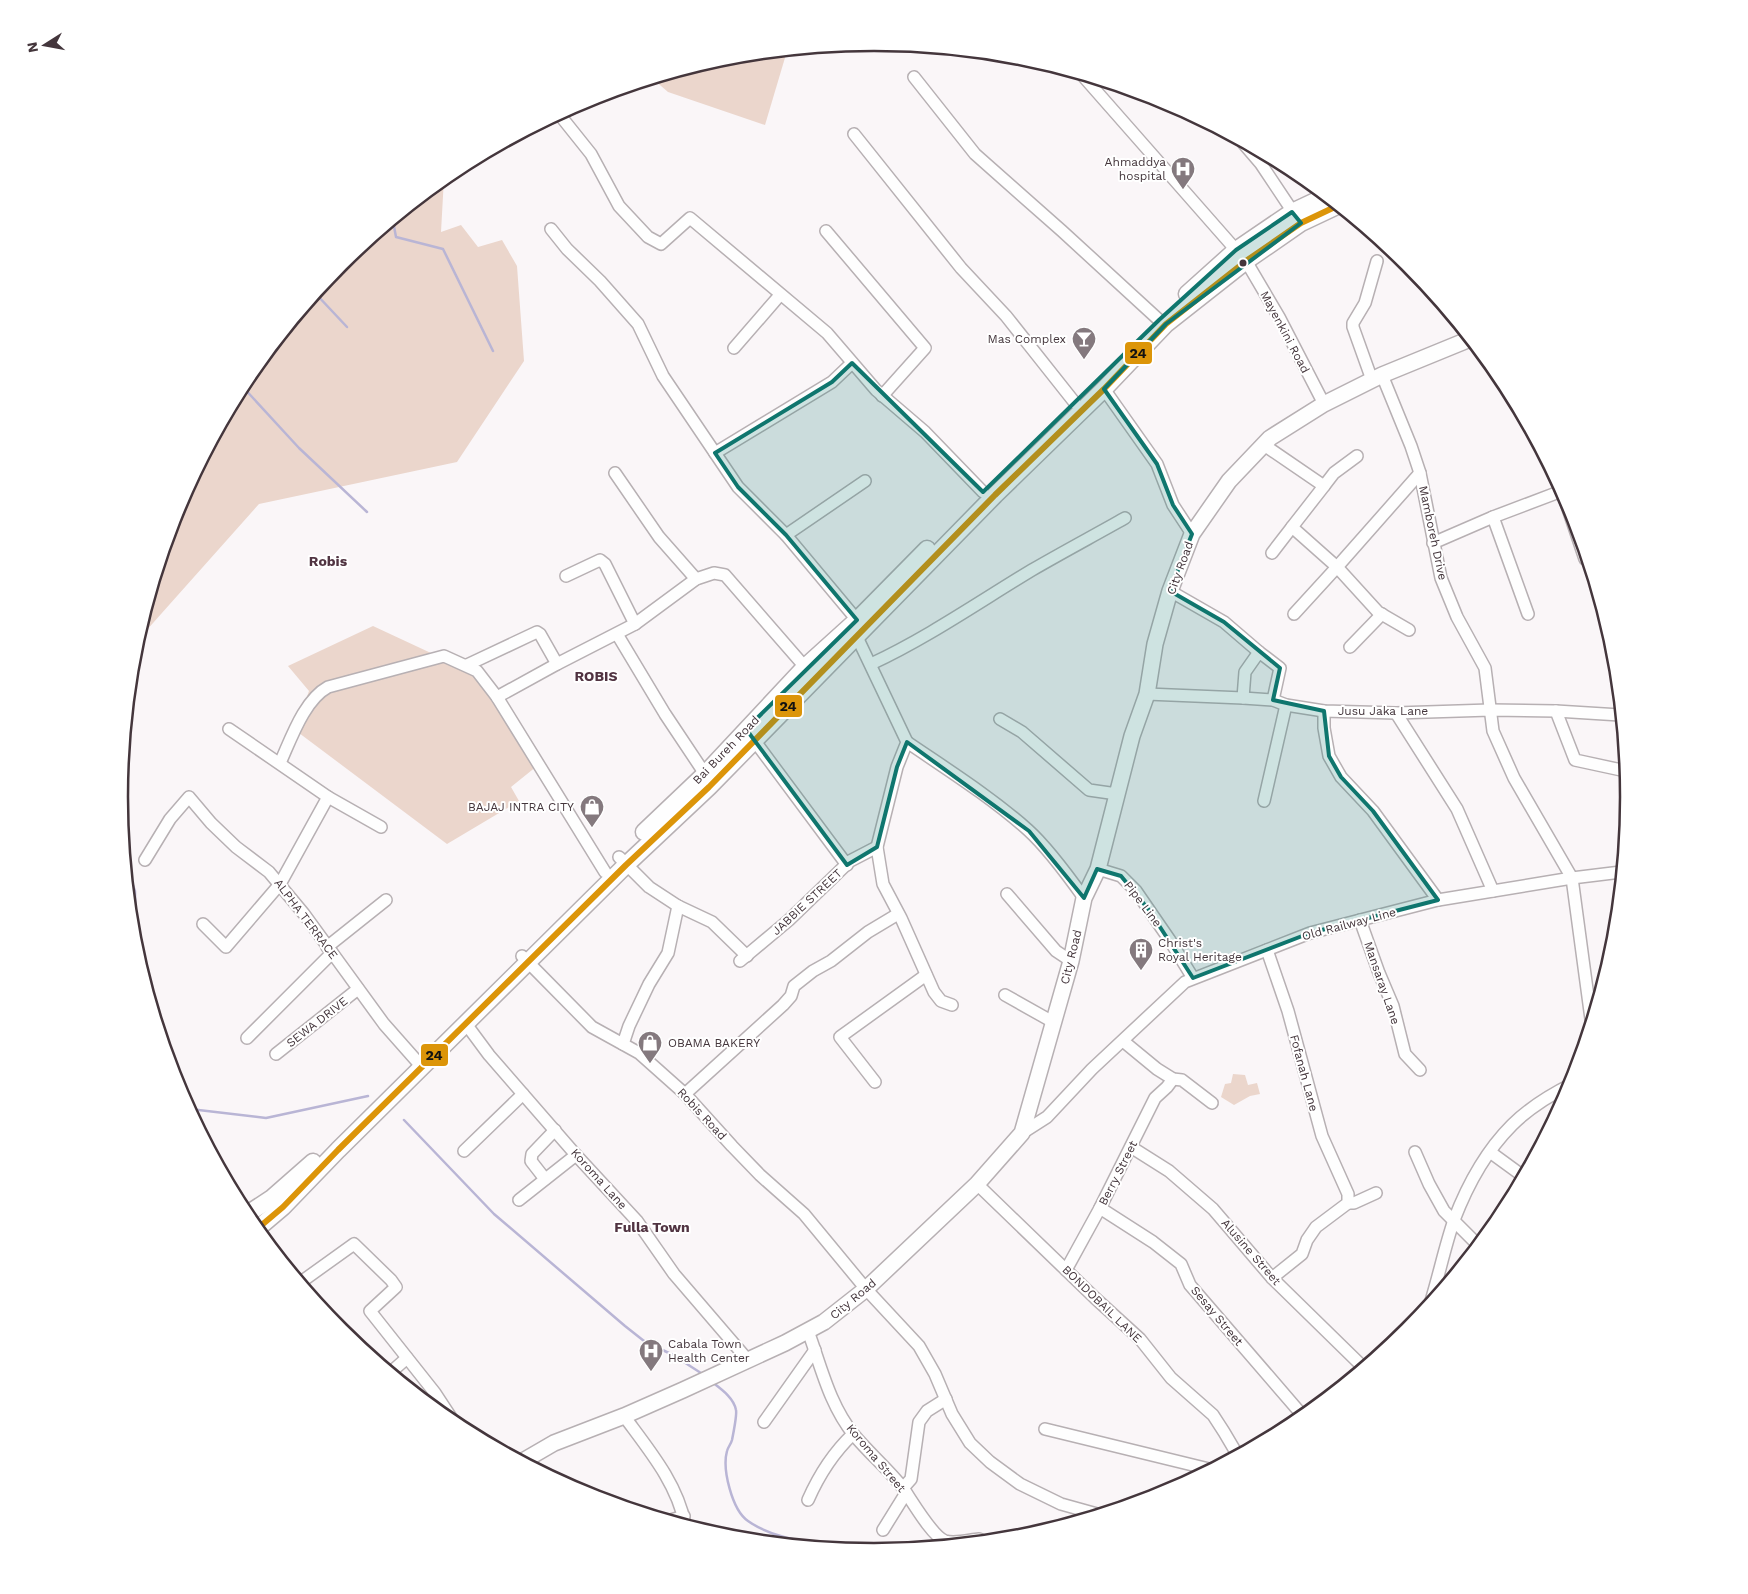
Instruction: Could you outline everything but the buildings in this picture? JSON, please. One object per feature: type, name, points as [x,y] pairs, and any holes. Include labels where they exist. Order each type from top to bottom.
[{"type":"highway","name":"Bai Bureh Road","points":[[253,1210],[272,1198],[332,1146],[466,1024],[604,872],[622,861],[708,787],[805,667],[857,620],[983,492],[1158,320],[1241,256],[1321,200]]},
{"type":"highway","name":"Bai Bureh Road","points":[[1296,218],[1331,208]]},
{"type":"highway","name":"Bai Bureh Road","points":[[263,1224],[283,1207],[420,1064],[622,861],[705,774],[857,637],[995,495],[1104,389],[1166,324],[1241,256]]},
{"type":"main road","name":"City Road","points":[[529,1458],[554,1443],[624,1416],[708,1379],[824,1322],[866,1289],[977,1184],[1022,1133],[1071,961],[1084,898],[1100,870],[1132,736],[1147,694],[1156,644],[1170,591],[1192,534],[1229,481],[1270,438],[1324,404],[1377,378],[1465,341]]},
{"type":"street","points":[[914,77],[975,154],[1158,320]]},
{"type":"street","name":"Mayenkini Road","points":[[1090,84],[1241,256],[1279,317],[1324,404]]},
{"type":"street","points":[[563,119],[591,154],[619,206],[648,237],[662,244],[690,218],[827,333],[882,396],[925,432],[983,492]]},
{"type":"street","points":[[854,134],[961,268],[1006,316],[1075,403]]},
{"type":"street","points":[[1253,155],[1296,218]]},
{"type":"street","points":[[1260,159],[1261,164]]},
{"type":"street","points":[[551,229],[567,249],[600,281],[638,324],[663,376],[738,487],[786,535],[857,620]]},
{"type":"street","points":[[826,231],[925,348],[882,396]]},
{"type":"street","name":"Mamboreh Drive","points":[[1377,261],[1366,303],[1353,323],[1377,378],[1411,446],[1420,473],[1441,578],[1457,617],[1484,668],[1493,731],[1514,778],[1572,878]]},
{"type":"street","points":[[734,348],[780,295]]},
{"type":"street","points":[[715,453],[832,382],[852,363]]},
{"type":"street","points":[[1104,389],[1157,464],[1173,505],[1192,534]]},
{"type":"street","points":[[1264,445],[1324,486]]},
{"type":"street","points":[[1272,553],[1334,473],[1357,456]]},
{"type":"street","points":[[615,473],[659,537],[696,579]]},
{"type":"street","points":[[1294,614],[1420,473]]},
{"type":"street","points":[[786,535],[865,481]]},
{"type":"street","points":[[1433,543],[1493,517],[1555,494]]},
{"type":"street","points":[[1493,517],[1528,614]]},
{"type":"street","points":[[871,664],[981,603],[1033,570],[1126,518]]},
{"type":"street","points":[[1292,527],[1337,567],[1382,614],[1408,630]]},
{"type":"street","points":[[566,576],[600,560],[604,564],[635,624]]},
{"type":"street","points":[[497,697],[557,664],[618,634],[635,624],[696,579],[714,572],[725,575],[805,667]]},
{"type":"street","points":[[1170,591],[1224,622],[1280,668],[1273,700]]},
{"type":"street","points":[[1350,647],[1382,614]]},
{"type":"street","points":[[467,665],[537,632],[557,664]]},
{"type":"street","points":[[618,634],[665,714],[705,774]]},
{"type":"street","points":[[857,637],[907,742],[983,795],[1029,831],[1084,898]]},
{"type":"street","points":[[1243,698],[1245,672],[1259,652]]},
{"type":"street","points":[[280,763],[312,699],[328,687],[444,656],[477,671],[497,697],[604,872]]},
{"type":"street","name":"Jusu Jaka Lane","points":[[1147,694],[1273,700],[1286,705],[1324,711],[1396,713],[1490,710],[1615,715]]},
{"type":"street","points":[[1264,801],[1286,705]]},
{"type":"street","points":[[1324,711],[1324,728],[1329,756],[1341,777],[1373,811],[1438,900]]},
{"type":"street","points":[[1556,711],[1575,760],[1619,769]]},
{"type":"street","points":[[1396,713],[1456,809],[1493,891]]},
{"type":"street","points":[[1000,719],[1022,732],[1089,790],[1117,794]]},
{"type":"street","points":[[228,729],[328,797],[381,827]]},
{"type":"street","points":[[750,734],[847,865]]},
{"type":"street","points":[[907,742],[897,767],[877,847],[883,884],[934,992],[941,1001],[952,1005]]},
{"type":"street","name":"ALPHA TERRACE","points":[[145,860],[170,819],[189,797],[223,835],[269,872],[280,884],[384,1024],[420,1064]]},
{"type":"street","points":[[203,924],[226,947],[280,884],[328,797]]},
{"type":"street","name":"JABBIE STREET","points":[[678,906],[712,922],[743,959],[789,920],[847,865],[877,847]]},
{"type":"street","points":[[1100,870],[1107,855]]},
{"type":"street","points":[[622,861],[649,887],[678,906],[668,953],[649,984],[629,1026],[623,1044]]},
{"type":"street","name":"Pipe Line","points":[[1100,870],[1122,876],[1136,891],[1193,978]]},
{"type":"street","name":"Old Railway Line","points":[[1022,1133],[1047,1117],[1092,1069],[1185,982],[1193,978],[1310,932],[1438,900],[1615,873]]},
{"type":"street","points":[[1572,878],[1589,1006]]},
{"type":"street","points":[[1007,894],[1056,951],[1071,961]]},
{"type":"street","points":[[247,1038],[330,950],[386,900]]},
{"type":"street","points":[[685,1094],[783,1005],[790,996],[794,986],[813,971],[831,961],[868,932],[898,914]]},
{"type":"street","name":"Mansaray Lane","points":[[1360,920],[1393,1006],[1405,1054],[1420,1070]]},
{"type":"street","name":"Fofanah Lane","points":[[1267,950],[1288,1011],[1322,1136],[1348,1198]]},
{"type":"street","name":"Robis Road","points":[[525,959],[592,1027],[639,1053],[685,1094],[749,1164],[804,1214],[866,1289],[919,1346],[936,1374],[952,1414],[970,1443],[990,1462],[1020,1484],[1061,1504],[1087,1511]]},
{"type":"street","points":[[875,1082],[840,1037],[926,974]]},
{"type":"street","name":"SEWA DRIVE","points":[[276,1054],[358,989]]},
{"type":"street","points":[[1005,995],[1053,1022]]},
{"type":"street","name":"Koroma Lane","points":[[466,1024],[489,1055],[576,1155],[637,1221],[674,1274],[747,1359]]},
{"type":"street","points":[[1123,1041],[1157,1069],[1173,1078],[1182,1080],[1212,1103]]},
{"type":"street","name":"Berry Street","points":[[1066,1270],[1100,1208],[1155,1098],[1167,1087],[1173,1078]]},
{"type":"street","points":[[1434,1290],[1454,1221],[1469,1185],[1490,1152],[1512,1125],[1548,1096],[1559,1090]]},
{"type":"street","points":[[464,1151],[523,1094]]},
{"type":"street","points":[[545,1180],[531,1161],[532,1154],[555,1130]]},
{"type":"street","name":"Alusine Street","points":[[1131,1147],[1169,1171],[1213,1210],[1272,1278],[1360,1363]]},
{"type":"street","points":[[1416,1152],[1429,1184],[1444,1211],[1473,1240]]},
{"type":"street","points":[[1490,1152],[1518,1173]]},
{"type":"street","points":[[519,1200],[576,1155]]},
{"type":"street","name":"BONDOBAIL LANE","points":[[977,1184],[1140,1339],[1171,1378],[1213,1416],[1234,1450]]},
{"type":"street","points":[[1272,1278],[1302,1254],[1307,1240],[1316,1227],[1348,1198],[1354,1202],[1376,1193]]},
{"type":"street","name":"Sesay Street","points":[[1100,1208],[1153,1242],[1181,1264],[1190,1284],[1298,1410]]},
{"type":"street","points":[[305,1279],[354,1244],[396,1287],[370,1311],[443,1405]]},
{"type":"street","name":"Koroma Street","points":[[808,1331],[827,1388],[853,1434],[904,1491],[936,1534],[943,1539]]},
{"type":"street","points":[[764,1422],[815,1350]]},
{"type":"street","points":[[395,1369],[407,1358]]},
{"type":"street","points":[[883,1530],[911,1479],[919,1422],[927,1411],[946,1399]]},
{"type":"street","points":[[624,1416],[666,1472],[683,1517]]},
{"type":"street","points":[[1045,1429],[1202,1467]]},
{"type":"street","points":[[808,1500],[838,1449],[853,1434]]},
{"type":"highlighted area","points":[[1292,212],[1301,223],[1166,324],[1104,389],[1157,464],[1173,505],[1192,534],[1170,591],[1224,622],[1280,668],[1273,700],[1324,711],[1329,756],[1341,777],[1373,811],[1438,900],[1310,933],[1193,978],[1149,910],[1121,876],[1097,869],[1084,898],[1029,831],[907,742],[897,767],[877,847],[847,865],[746,729],[857,620],[786,535],[738,487],[715,453],[832,382],[852,363],[983,492],[1159,320],[1236,250]]},
{"type":"shaded area","points":[[785,57],[765,125],[668,92],[658,84],[729,66]]},
{"type":"shaded area","points":[[443,189],[441,232],[461,225],[478,247],[502,240],[517,266],[524,361],[457,462],[259,504],[148,628],[168,557],[185,512],[205,467],[228,424],[254,383],[282,343],[313,305],[347,270],[382,236]]},
{"type":"shaded area","points":[[373,626],[476,674],[537,766],[511,787],[519,801],[447,844],[295,730],[309,691],[288,666]]},
{"type":"shaded area","points":[[1233,1074],[1245,1075],[1248,1085],[1257,1083],[1260,1094],[1250,1096],[1234,1105],[1221,1097],[1225,1084],[1231,1083]]},
{"type":"waterway","points":[[394,226],[396,237],[443,249],[493,351]]},
{"type":"waterway","points":[[320,298],[347,327]]},
{"type":"waterway","points":[[248,392],[299,448],[367,512]]},
{"type":"waterway","points":[[135,890],[135,894]]},
{"type":"waterway","points":[[197,1110],[266,1118],[368,1096]]},
{"type":"waterway","points":[[404,1120],[494,1214],[625,1326],[644,1341],[673,1355],[704,1375]]},
{"type":"waterway","points":[[712,1382],[730,1398],[736,1410],[732,1440],[727,1451],[726,1468],[730,1489],[737,1508],[748,1521],[784,1537]]},
{"type":"transit line","name":"24","points":[[263,1224],[283,1207],[338,1150],[626,865],[709,787],[995,495],[1104,389],[1166,324],[1246,261],[1301,223],[1332,208]]},
{"type":"place","name":"Ahmaddya hospital","points":[[1183,190]]},
{"type":"place","name":"Mas Complex","points":[[1084,360]]},
{"type":"place","name":"BAJAJ INTRA CITY","points":[[592,828]]},
{"type":"place","name":"Christ's Royal Heritage","points":[[1141,971]]},
{"type":"place","name":"OBAMA BAKERY","points":[[650,1064]]},
{"type":"place","name":"Cabala Town Health Center","points":[[651,1372]]},
{"type":"district","name":"Robis","points":[[328,561]]},
{"type":"district","name":"ROBIS","points":[[596,676]]},
{"type":"district","name":"Fulla Town","points":[[652,1227]]}]
